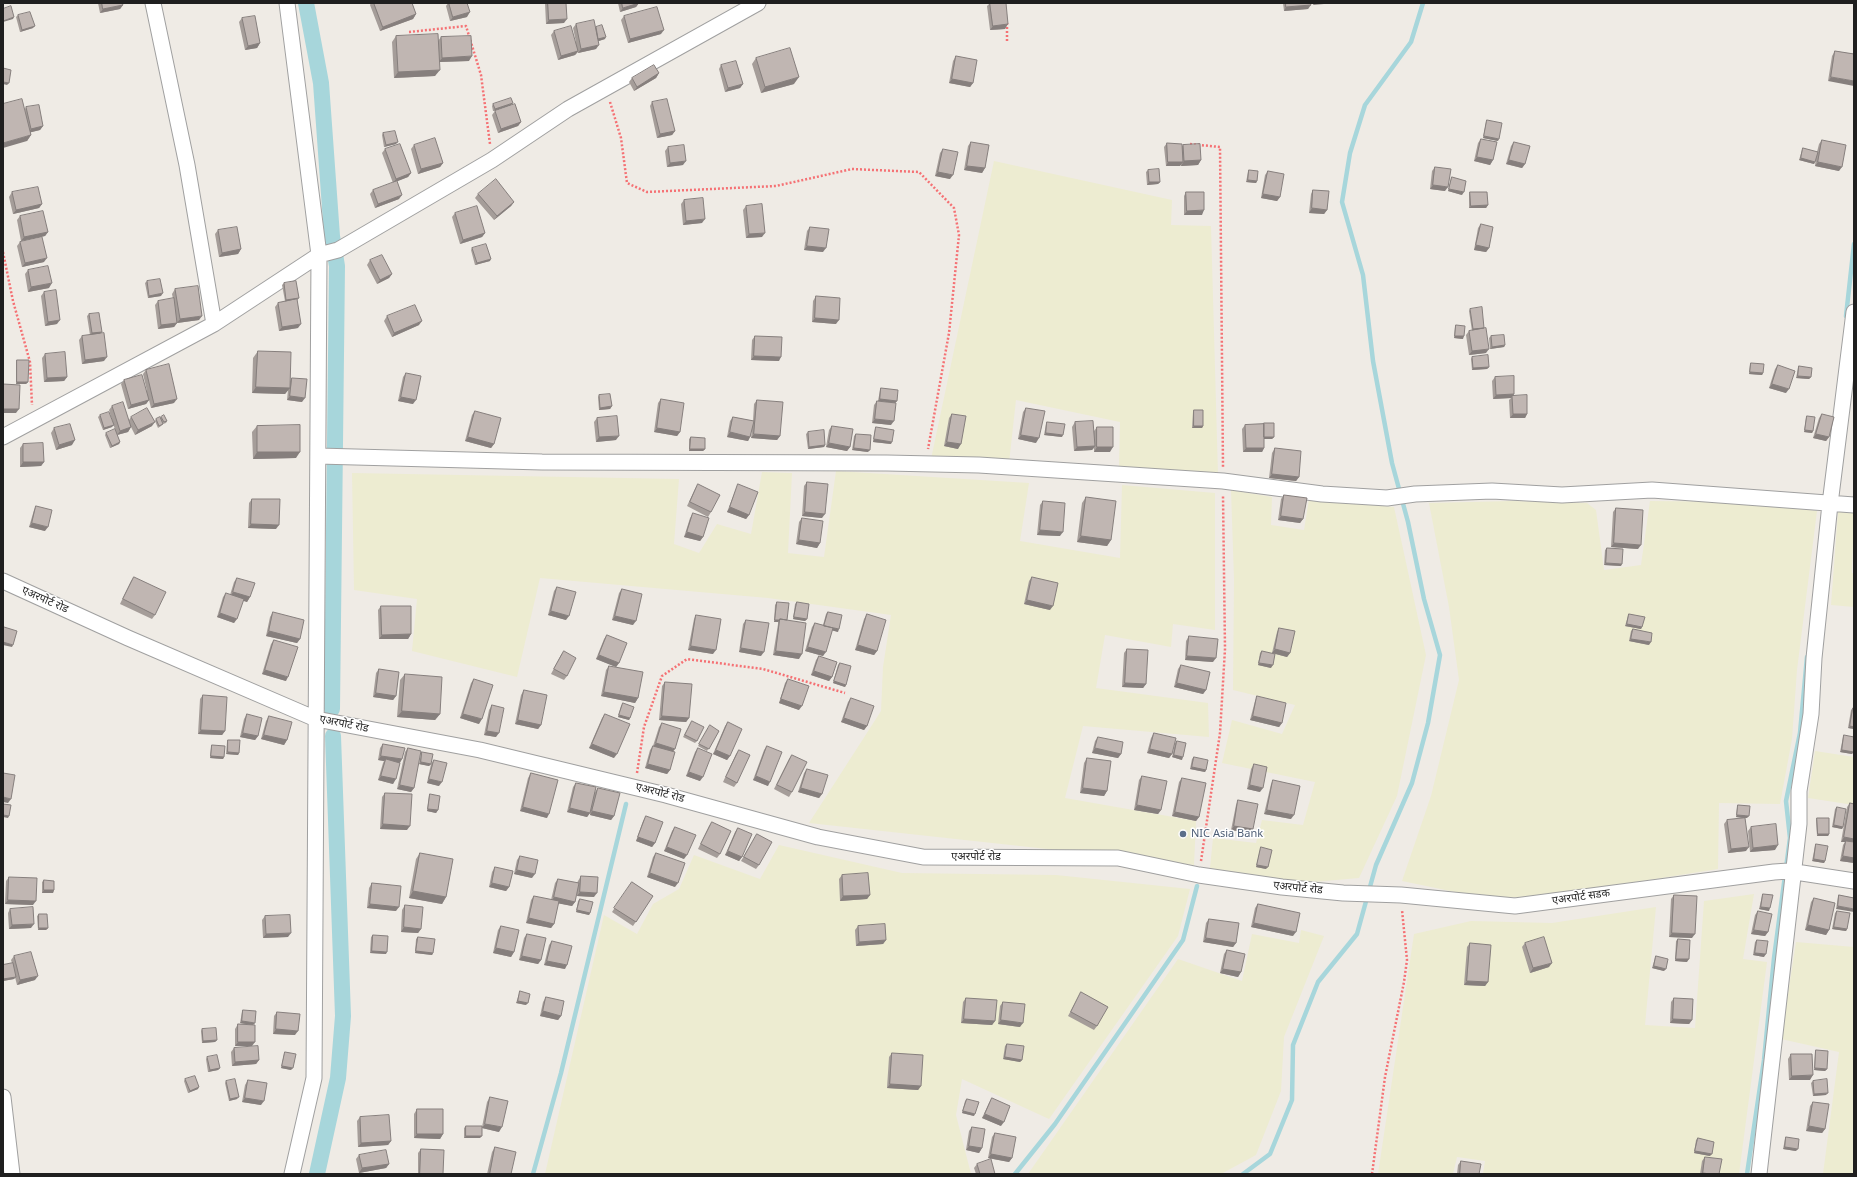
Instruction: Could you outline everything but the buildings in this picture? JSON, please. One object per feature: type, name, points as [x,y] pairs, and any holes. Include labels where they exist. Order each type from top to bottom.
[{"type":"street","points":[[153,3],[187,165],[214,324]]},
{"type":"street","points":[[287,3],[328,253],[316,719],[314,1078],[292,1174]]},
{"type":"street","points":[[3,437],[214,324],[328,253],[492,160],[568,109],[758,3]]},
{"type":"street","points":[[1759,1174],[1785,871],[1799,824],[1800,792],[1810,714],[1823,503],[1854,312]]},
{"type":"street","points":[[322,456],[542,462],[979,465],[1223,481],[1322,494],[1388,498],[1415,494],[1492,491],[1562,495],[1652,490],[1854,505]]},
{"type":"street","name":"एअरपोर्ट रोड","points":[[3,581],[128,638],[316,719],[480,750],[634,787],[818,837],[923,857],[1118,858],[1199,875],[1344,893]]},
{"type":"street","name":"एअरपोर्ट सडक","points":[[1344,893],[1394,895],[1515,906],[1785,871],[1854,881]]},
{"type":"street","points":[[3,1098],[12,1174]]},
{"type":"path","points":[[1006,18],[1007,41]]},
{"type":"path","points":[[409,32],[466,26],[481,75],[492,160]]},
{"type":"path","points":[[606,88],[621,138],[627,183],[647,192],[776,186],[852,169],[919,172],[954,208],[959,236],[949,333],[925,464]]},
{"type":"path","points":[[1190,144],[1220,147],[1225,649],[1220,726],[1199,875]]},
{"type":"path","points":[[3,252],[13,301],[30,362],[32,421]]},
{"type":"path","points":[[634,787],[644,727],[662,676],[687,659],[763,669],[845,693]]},
{"type":"path","points":[[1372,1174],[1385,1077],[1407,960],[1394,895]]},
{"type":"green space","points":[[994,161],[1172,200],[1171,225],[1211,226],[1218,475],[1119,467],[1120,422],[1016,400],[1009,463],[931,459]]},
{"type":"green space","points":[[836,471],[1029,483],[1020,541],[1120,558],[1122,485],[1215,493],[1215,630],[1173,624],[1171,647],[1105,635],[1096,688],[1208,703],[1209,737],[1083,726],[1065,798],[1196,821],[1194,865],[809,823],[881,711],[883,667],[891,615],[768,598],[540,578],[517,677],[412,651],[417,599],[354,590],[352,473],[679,479],[674,544],[699,553],[717,524],[751,534],[762,472],[792,473],[788,553],[824,557]]},
{"type":"green space","points":[[1231,490],[1272,497],[1271,525],[1304,530],[1309,499],[1394,507],[1426,655],[1397,796],[1359,878],[1302,883],[1210,868],[1213,838],[1256,843],[1262,820],[1303,825],[1315,782],[1222,763],[1232,720],[1282,734],[1295,705],[1233,690],[1234,579]]},
{"type":"green space","points":[[1511,501],[1587,503],[1596,510],[1604,570],[1641,565],[1650,501],[1745,502],[1817,511],[1797,670],[1792,739],[1780,804],[1719,803],[1718,869],[1548,896],[1484,898],[1402,881],[1431,796],[1459,680],[1449,607],[1429,503]]},
{"type":"green space","points":[[1854,511],[1852,573],[1854,573],[1854,607],[1831,605],[1838,512]]},
{"type":"green space","points":[[1815,751],[1854,757],[1854,805],[1808,798]]},
{"type":"green space","points":[[779,845],[902,873],[1056,875],[1190,889],[1178,936],[1049,1119],[962,1079],[956,1115],[971,1174],[545,1174],[604,915],[637,934],[653,904],[679,889],[694,855],[760,879]]},
{"type":"green space","points":[[1754,894],[1743,959],[1767,962],[1739,1174],[1483,1174],[1485,1161],[1457,1157],[1453,1174],[1378,1174],[1414,934],[1471,921],[1552,923],[1656,907],[1645,1025],[1695,1028],[1704,901]]},
{"type":"green space","points":[[1301,930],[1324,936],[1284,1037],[1281,1091],[1256,1155],[1221,1174],[1028,1174],[1178,959],[1242,981],[1252,934],[1299,943]]},
{"type":"green space","points":[[1796,942],[1854,947],[1854,1174],[1823,1174],[1839,1052],[1781,1039]]},
{"type":"waterway","points":[[306,3],[321,83],[332,236],[337,266],[332,709]]},
{"type":"waterway","points":[[1243,1174],[1270,1154],[1292,1100],[1293,1045],[1318,982],[1357,934],[1376,865],[1412,783],[1428,723],[1440,655],[1424,599],[1408,522],[1392,463],[1373,361],[1363,275],[1342,202],[1350,153],[1365,105],[1411,42],[1423,3]]},
{"type":"waterway","points":[[1846,316],[1854,244]]},
{"type":"waterway","points":[[1747,1174],[1764,1060],[1774,958],[1790,838],[1786,801],[1800,733],[1807,657]]},
{"type":"waterway","points":[[317,1174],[338,1078],[343,1016],[333,736]]},
{"type":"waterway","points":[[533,1174],[561,1073],[626,804]]},
{"type":"waterway","points":[[1015,1174],[1055,1124],[1183,940],[1197,886]]},
{"type":"place","name":"NIC Asia Bank","points":[[1183,834]]}]
